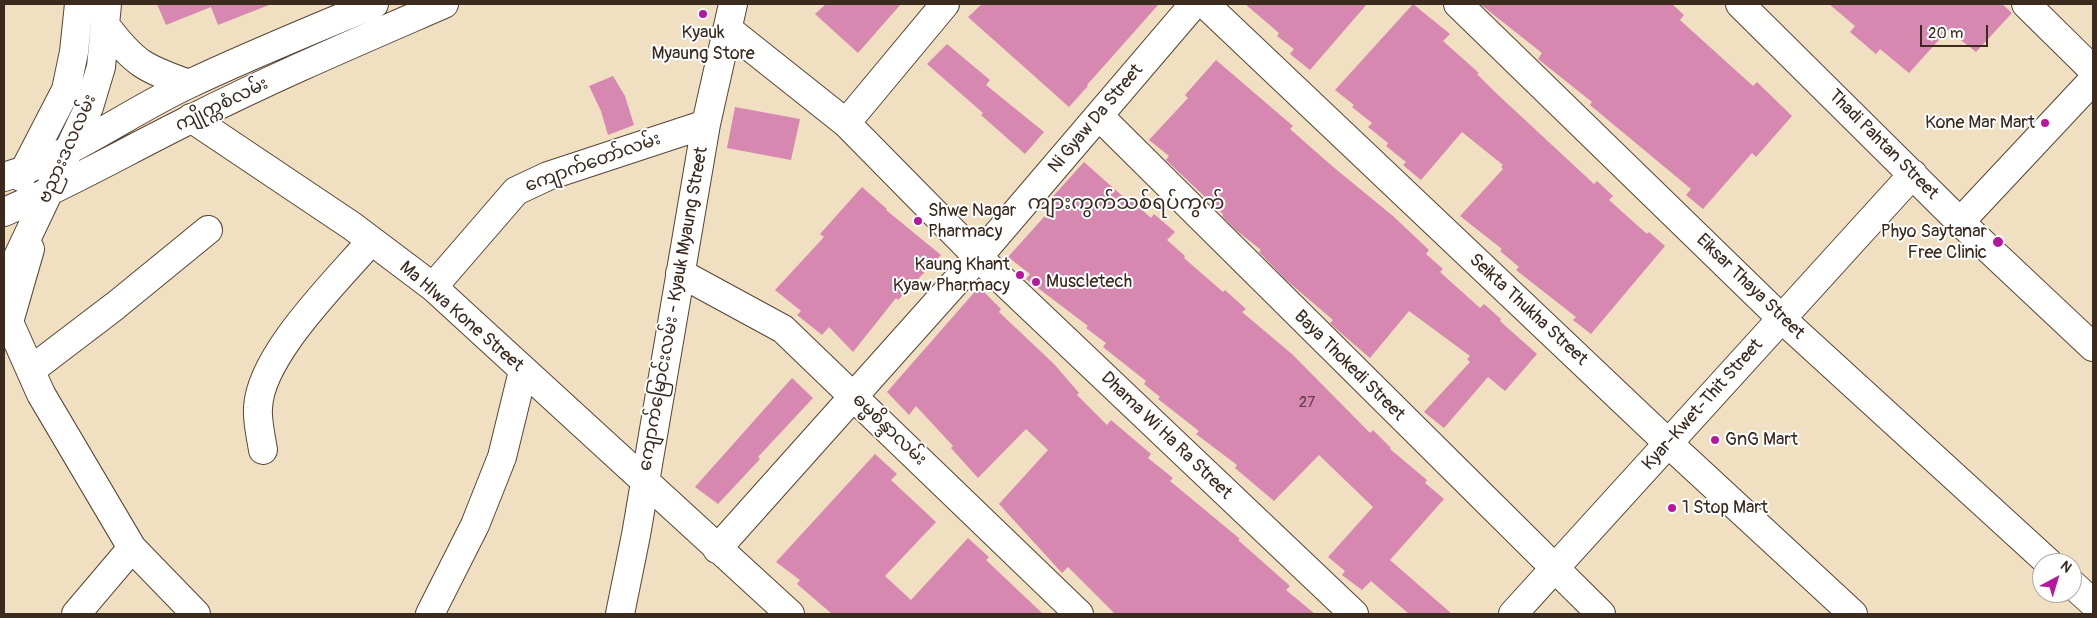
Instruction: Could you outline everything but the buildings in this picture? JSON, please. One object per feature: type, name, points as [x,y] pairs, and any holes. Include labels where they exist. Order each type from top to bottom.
[{"type":"street","name":"ဗညားဒလလမ်း","points":[[4,206],[14,174],[66,90],[74,52],[79,4]]},
{"type":"street","name":"ကျိုက္ကစံလမ်း","points":[[14,174],[69,150],[189,84],[374,4]]},
{"type":"street","name":"ကျိုက္ကစံလမ်း","points":[[4,212],[50,193],[192,118],[318,59],[444,4]]},
{"type":"street","points":[[846,123],[945,4]]},
{"type":"street","name":"Ni Gyaw Da Street","points":[[717,549],[978,257],[1194,4]]},
{"type":"street","name":"Seikta Thukha Street","points":[[1205,4],[1668,443],[1854,614]]},
{"type":"street","name":"Eiksar Thaya Street","points":[[1458,4],[1782,319],[2038,553]]},
{"type":"street","name":"Thadi Pahtan Street","points":[[1740,4],[1960,222],[2093,346]]},
{"type":"street","points":[[2026,4],[2093,70]]},
{"type":"street","name":"ဗညားဒလလမ်း","points":[[4,286],[50,193],[89,107],[101,67],[107,15]]},
{"type":"street","points":[[107,15],[126,52],[149,70],[189,84]]},
{"type":"street","name":"Dhama Wi Ha Ra Street","points":[[731,17],[846,123],[978,257],[1354,614]]},
{"type":"street","name":"ကျောက်မြောင်းလမ်း - Kyauk Myaung Street","points":[[620,614],[706,124],[731,17]]},
{"type":"street","points":[[1960,222],[2093,80]]},
{"type":"street","name":"Baya Thokedi Street","points":[[1099,116],[1554,570],[1601,614]]},
{"type":"street","name":"Ma Hlwa Kone Street","points":[[192,118],[371,241],[433,287],[790,614]]},
{"type":"street","name":"ကျောက်တော်လမ်း","points":[[433,287],[516,191],[548,176],[706,124]]},
{"type":"street","name":"Kyar-Kwet-Thit Street","points":[[1513,614],[1913,174]]},
{"type":"street","points":[[50,193],[29,252],[9,322],[42,394],[132,548],[196,614]]},
{"type":"street","points":[[31,370],[115,306],[208,230]]},
{"type":"street","points":[[263,450],[258,407],[267,372],[295,330],[371,241]]},
{"type":"street","name":"ဓမ္မစိန္ဒာလမ်း","points":[[680,273],[783,329],[1079,614]]},
{"type":"street","points":[[430,614],[476,525],[499,466],[523,371]]},
{"type":"street","points":[[76,614],[132,548]]},
{"type":"street","points":[[2082,593],[2093,603]]},
{"type":"place","name":"Kyauk Myaung Store","points":[[703,14]]},
{"type":"place","name":"Kone Mar Mart","points":[[2045,123]]},
{"type":"place","name":"Shwe Nagar Pharmacy","points":[[918,221]]},
{"type":"place","name":"Phyo Saytanar Free Clinic","points":[[1998,242]]},
{"type":"place","name":"Kaung Khant Kyaw Pharmacy","points":[[1020,275]]},
{"type":"place","name":"Muscletech","points":[[1036,282]]},
{"type":"place","name":"GnG Mart","points":[[1715,440]]},
{"type":"place","name":"1 Stop Mart","points":[[1672,508]]},
{"type":"district","name":"ကျားကွက်သစ်ရပ်ကွက်","points":[[1126,204]]}]
